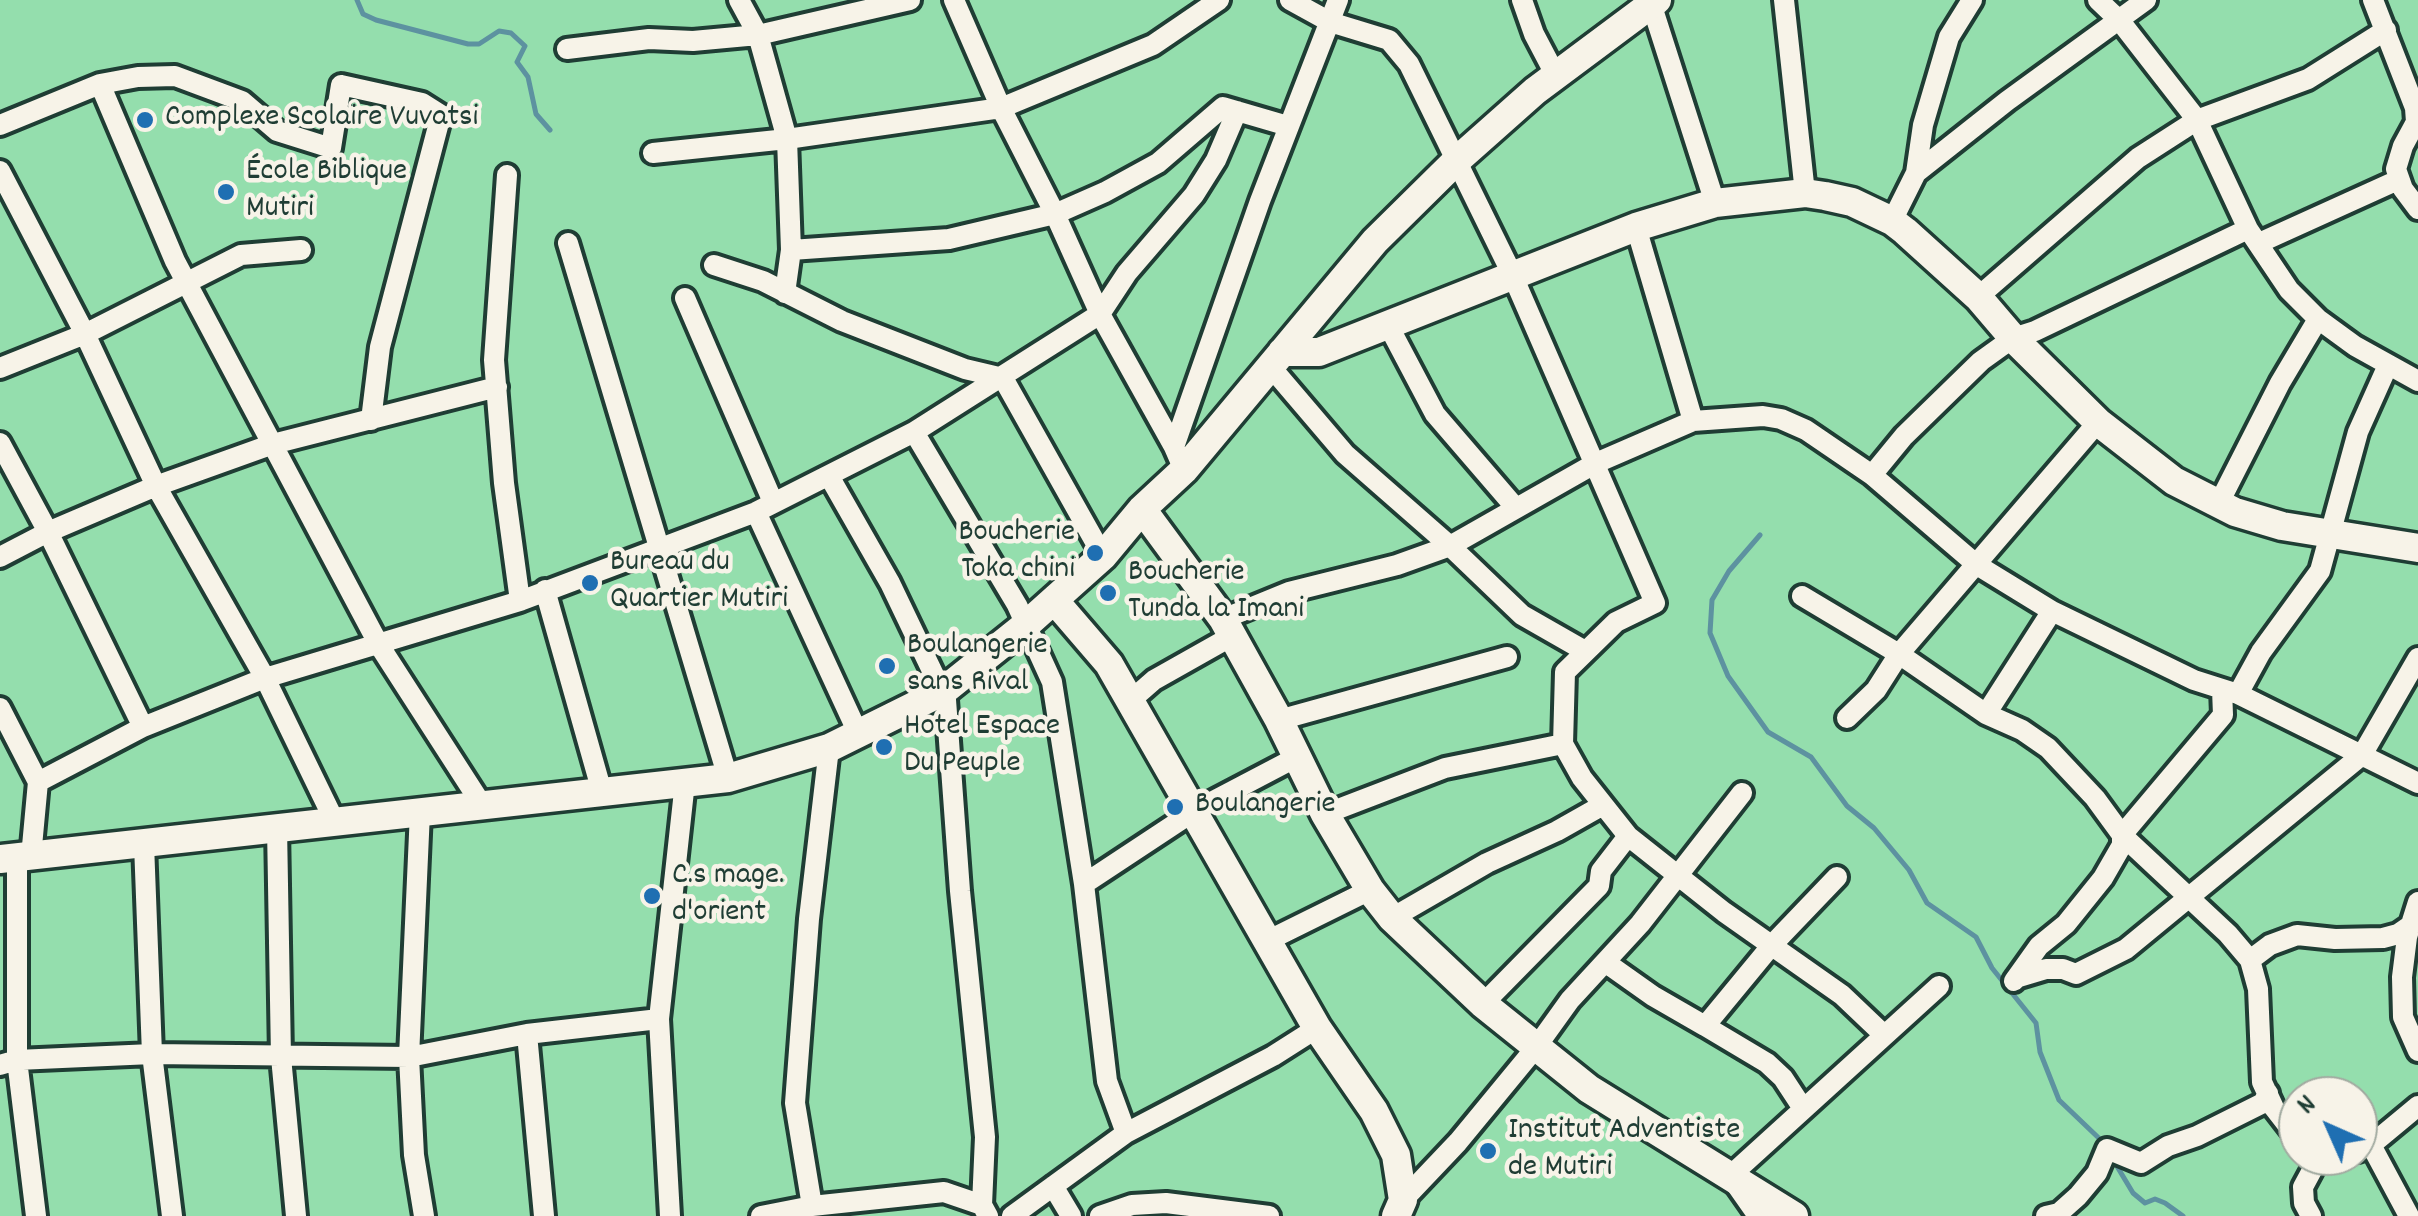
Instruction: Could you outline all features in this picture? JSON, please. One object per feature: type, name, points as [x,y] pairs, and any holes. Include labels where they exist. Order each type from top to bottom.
[{"type":"street","points":[[738,0],[758,35],[788,139],[791,250],[785,293]]},
{"type":"street","points":[[566,49],[649,39],[693,41],[758,35],[910,0]]},
{"type":"street","points":[[954,0],[1100,314],[1179,458]]},
{"type":"street","points":[[652,153],[788,139],[1001,108],[1153,45],[1218,0]]},
{"type":"street","points":[[1290,0],[1330,22],[1389,40],[1399,48],[1512,274],[1655,603],[1616,622],[1566,672],[1563,744],[1628,836],[1676,876],[1842,995],[1883,1034]]},
{"type":"street","points":[[1179,458],[1288,126],[1338,0]]},
{"type":"street","points":[[1522,0],[1556,76]]},
{"type":"street","points":[[1784,0],[1805,194]]},
{"type":"street","points":[[1892,221],[1916,174],[1923,125],[1949,37],[1972,0]]},
{"type":"street","points":[[2098,0],[2120,21],[2197,120],[2254,236],[2289,290],[2318,319],[2388,366],[2418,381]]},
{"type":"street","points":[[1916,174],[2006,101],[2146,0]]},
{"type":"street","points":[[2373,0],[2386,30],[2408,57],[2417,123],[2398,158],[2398,180],[2418,209]]},
{"type":"street","points":[[16,858],[728,778],[829,748],[942,692],[1103,556],[1179,458],[1276,359],[1375,240],[1455,162],[1556,76],[1653,1],[1715,203]]},
{"type":"street","points":[[1978,297],[2138,158],[2197,120],[2308,79],[2386,30]]},
{"type":"street","points":[[0,126],[100,84],[175,76],[242,101],[278,130],[331,148],[341,86],[422,103],[440,115],[380,347],[371,420]]},
{"type":"street","points":[[100,84],[186,282],[379,645],[482,805]]},
{"type":"street","points":[[791,250],[949,240],[1055,214],[1158,163],[1223,107],[1288,126]]},
{"type":"street","points":[[38,782],[143,727],[265,678],[520,601],[660,550],[765,507],[914,432],[1100,314],[1127,273],[1194,194],[1216,160],[1237,110]]},
{"type":"street","points":[[0,170],[85,334],[156,486],[265,678],[334,820]]},
{"type":"street","points":[[506,175],[494,360],[504,483],[520,601]]},
{"type":"street","points":[[1872,475],[1916,424],[1981,362],[2013,338],[2398,180]]},
{"type":"street","points":[[1276,359],[1319,352],[1636,227],[1715,203],[1805,194],[1852,202],[1892,221],[1978,297],[2013,338],[2098,422],[2140,458],[2218,505],[2282,526],[2418,548]]},
{"type":"street","points":[[1636,227],[1694,421]]},
{"type":"street","points":[[568,243],[728,778]]},
{"type":"street","points":[[0,368],[85,334],[240,255],[301,250]]},
{"type":"street","points":[[714,264],[762,281],[842,321],[947,362],[1004,378],[1103,556]]},
{"type":"street","points":[[685,298],[858,733]]},
{"type":"street","points":[[2218,505],[2280,383],[2318,319]]},
{"type":"street","points":[[1387,324],[1435,414],[1515,508]]},
{"type":"street","points":[[1276,359],[1345,454],[1522,615],[1585,651]]},
{"type":"street","points":[[2388,366],[2358,432],[2320,571],[2230,692],[2223,715],[2122,835],[2122,844],[2103,878],[2066,924],[2039,946],[2014,980],[2046,969],[2063,968],[2076,974],[2126,948],[2362,755],[2418,658]]},
{"type":"street","points":[[0,557],[156,486],[273,444],[497,387]]},
{"type":"street","points":[[1130,701],[1227,627],[1290,592],[1397,565],[1450,546],[1596,463],[1694,421],[1733,416],[1781,419],[1806,430],[1872,475],[1977,565],[2052,611],[2418,783]]},
{"type":"street","points":[[1847,718],[1876,690],[1900,654],[2098,422]]},
{"type":"street","points":[[914,432],[1027,624],[1052,682],[1084,884],[1107,1082],[1126,1133]]},
{"type":"street","points":[[0,443],[143,727]]},
{"type":"street","points":[[761,1216],[944,1192],[985,1210],[986,1137],[962,909],[946,700],[890,583],[829,476]]},
{"type":"street","points":[[1142,509],[1227,627],[1325,814],[1370,890],[1392,918],[1483,1004],[1589,1088],[1794,1216]]},
{"type":"street","points":[[545,590],[602,792]]},
{"type":"street","points":[[1802,596],[1900,654],[1986,714],[2022,730],[2048,748],[2095,798],[2122,835],[2190,896],[2250,960],[2258,989],[2262,1082],[2278,1113]]},
{"type":"street","points":[[1054,600],[1109,664],[1318,1028],[1374,1111],[1396,1154],[1400,1208]]},
{"type":"street","points":[[1986,714],[2052,611]]},
{"type":"street","points":[[1279,720],[1507,657]]},
{"type":"street","points":[[0,708],[38,782],[16,858],[9,1062],[36,1216]]},
{"type":"street","points":[[1325,814],[1445,768],[1563,744]]},
{"type":"street","points":[[807,1210],[795,1103],[809,919],[829,748]]},
{"type":"street","points":[[1084,884],[1196,810],[1297,757]]},
{"type":"street","points":[[670,1216],[660,1019],[685,782]]},
{"type":"street","points":[[1400,1208],[1742,794]]},
{"type":"street","points":[[1392,918],[1603,805]]},
{"type":"street","points":[[420,812],[409,1058],[414,1155],[424,1216]]},
{"type":"street","points":[[277,827],[281,1058],[296,1216]]},
{"type":"street","points":[[1483,1004],[1600,886],[1601,871],[1628,836]]},
{"type":"street","points":[[144,844],[152,1054],[172,1216]]},
{"type":"street","points":[[1705,1026],[1771,946],[1837,877]]},
{"type":"street","points":[[1267,941],[1370,890]]},
{"type":"street","points":[[2418,902],[2402,977],[2403,1017],[2418,1051]]},
{"type":"street","points":[[2250,960],[2270,944],[2298,936],[2382,938],[2411,925]]},
{"type":"street","points":[[1605,962],[1653,996],[1767,1062],[1802,1107]]},
{"type":"street","points":[[1730,1176],[1939,986]]},
{"type":"street","points":[[9,1062],[152,1054],[409,1058],[526,1034],[660,1019]]},
{"type":"street","points":[[1012,1216],[1126,1133],[1274,1056],[1318,1028]]},
{"type":"street","points":[[526,1034],[544,1216]]},
{"type":"street","points":[[2046,1216],[2059,1213],[2078,1196],[2097,1173],[2108,1149],[2141,1162],[2263,1103],[2268,1093]]},
{"type":"street","points":[[2378,1137],[2418,1106]]},
{"type":"street","points":[[2378,1169],[2410,1216]]},
{"type":"street","points":[[1730,1176],[1758,1216]]},
{"type":"street","points":[[2308,1176],[2303,1188],[2304,1203],[2311,1216]]},
{"type":"street","points":[[1053,1186],[1071,1216]]},
{"type":"street","points":[[1100,1216],[1132,1205],[1166,1203],[1269,1216]]},
{"type":"green space","points":[[0,0],[2418,0],[2418,1216],[0,1216]]},
{"type":"waterway","points":[[357,0],[363,14],[376,20],[468,44],[479,44],[499,31],[511,33],[525,46],[517,62],[528,77],[536,114],[550,130]]},
{"type":"waterway","points":[[1760,535],[1729,571],[1712,600],[1710,633],[1728,676],[1768,732],[1811,757],[1847,806],[1874,828],[1909,870],[1927,903],[1976,937],[1992,968],[2036,1023],[2040,1052],[2059,1100],[2105,1144]]},
{"type":"waterway","points":[[2112,1158],[2133,1193],[2145,1203],[2155,1199],[2183,1216]]},
{"type":"place","name":"Complexe Scolaire Vuvatsi","points":[[145,120]]},
{"type":"place","name":"École Biblique Mutiri","points":[[226,192]]},
{"type":"place","name":"Boucherie Toka chini","points":[[1095,553]]},
{"type":"place","name":"Bureau du Quartier Mutiri","points":[[590,583]]},
{"type":"place","name":"Boucherie Tunda la Imani","points":[[1108,593]]},
{"type":"place","name":"Boulangerie sans Rival","points":[[887,666]]},
{"type":"place","name":"Hotel Espace Du Peuple","points":[[884,747]]},
{"type":"place","name":"Boulangerie","points":[[1175,807]]},
{"type":"place","name":"C.s mage. d'orient","points":[[652,896]]},
{"type":"place","name":"Institut Adventiste de Mutiri","points":[[1488,1151]]}]
